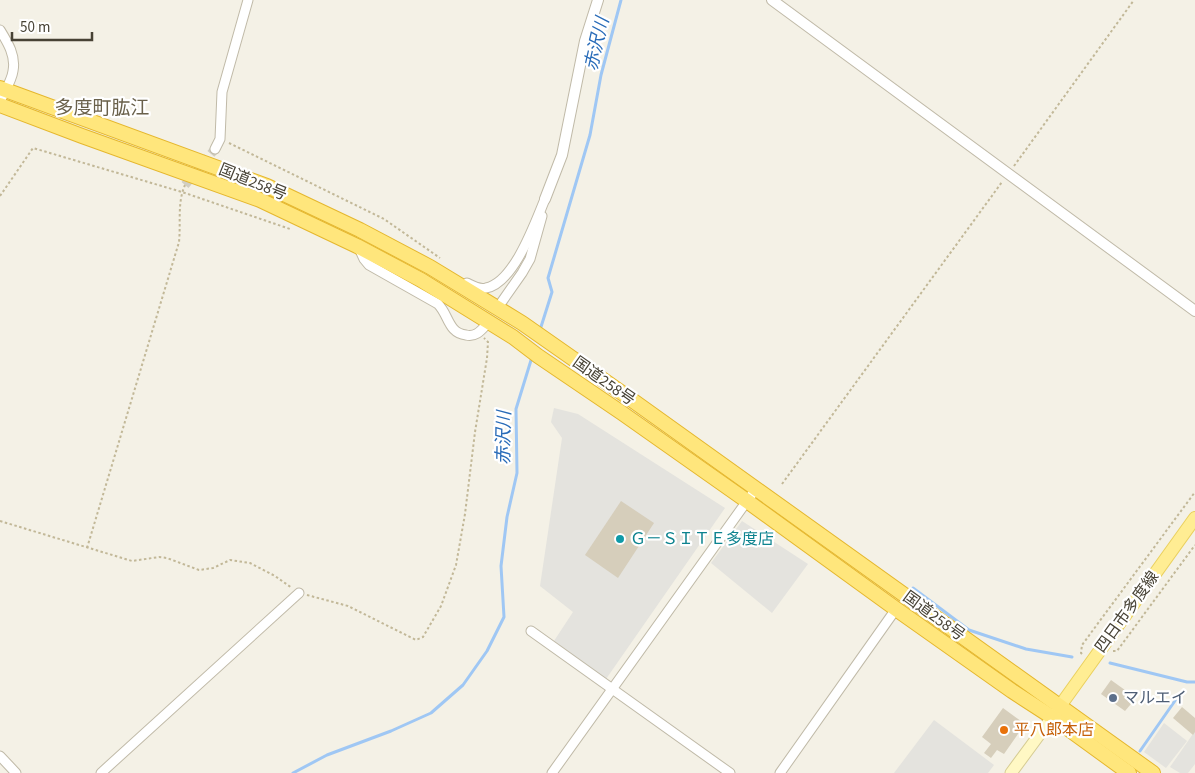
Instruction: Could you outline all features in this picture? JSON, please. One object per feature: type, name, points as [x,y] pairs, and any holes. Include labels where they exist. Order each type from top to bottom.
[{"type":"highway","name":"国道258号","points":[[2,93],[267,186],[360,230],[430,267],[522,323],[756,489],[1056,712],[1129,773]]},
{"type":"highway","name":"国道258号","points":[[0,105],[91,140],[260,200],[358,246],[422,280],[513,337],[622,413],[1004,686],[1056,712],[1153,773]]},
{"type":"main road","name":"四日市多度線","points":[[1056,712],[1195,518]]},
{"type":"main road","points":[[1012,773],[1056,712]]},
{"type":"street","points":[[215,149],[220,139],[222,92],[248,0]]},
{"type":"street","points":[[430,267],[479,289],[495,286],[502,280],[521,254],[545,200],[562,155],[585,41],[598,0]]},
{"type":"street","points":[[772,0],[1195,310]]},
{"type":"street","points":[[0,30],[10,45],[13,59],[13,72],[2,93]]},
{"type":"street","points":[[501,303],[530,259],[545,200]]},
{"type":"street","points":[[358,246],[364,259],[370,265],[438,304],[442,308],[451,327],[456,332],[471,336],[480,333],[486,325]]},
{"type":"street","points":[[552,773],[756,489]]},
{"type":"street","points":[[102,773],[299,593]]},
{"type":"street","points":[[780,773],[896,609]]},
{"type":"street","points":[[531,631],[730,773]]},
{"type":"street","points":[[0,756],[16,773]]},
{"type":"path","points":[[782,484],[1134,0]]},
{"type":"path","points":[[220,139],[384,219],[446,262]]},
{"type":"path","points":[[0,196],[33,148],[182,192],[294,230]]},
{"type":"path","points":[[87,548],[180,242],[180,204],[185,185]]},
{"type":"path","points":[[0,521],[132,562],[159,557],[167,558],[199,570],[213,568],[230,560],[250,563],[275,576],[299,593],[348,606],[416,640],[423,637],[441,606],[456,566],[487,358],[488,342],[480,333]]},
{"type":"path","points":[[1092,661],[1081,654],[1082,645],[1195,492]]},
{"type":"path","points":[[1104,645],[1110,650],[1117,651],[1195,545]]},
{"type":"shaded area","points":[[554,408],[578,414],[725,508],[606,679],[554,641],[573,612],[540,586],[562,438],[551,422]]},
{"type":"shaded area","points":[[742,521],[808,564],[772,613],[711,563]]},
{"type":"shaded area","points":[[934,720],[994,765],[988,773],[894,773]]},
{"type":"shaded area","points":[[1164,723],[1187,741],[1166,768],[1144,752]]},
{"type":"shaded area","points":[[1195,731],[1195,764],[1188,773],[1180,773],[1170,767]]},
{"type":"building","name":"Ｇ－ＳＩＴＥ多度店","points":[[621,501],[654,523],[618,578],[585,555]]},
{"type":"building","points":[[1111,680],[1136,698],[1125,711],[1101,694]]},
{"type":"building","points":[[1182,707],[1195,718],[1195,732],[1193,735],[1173,718]]},
{"type":"building","name":"平八郎本店","points":[[1003,708],[1025,724],[1004,754],[997,750],[991,758],[984,753],[991,744],[982,737]]},
{"type":"waterway","name":"赤沢川","points":[[540,330],[552,292],[548,278],[590,135],[601,75],[621,0]]},
{"type":"waterway","name":"赤沢川","points":[[293,773],[327,755],[391,731],[431,713],[463,685],[487,651],[504,617],[501,566],[507,517],[517,473],[516,409],[532,357]]},
{"type":"waterway","points":[[913,588],[969,630],[1026,649],[1072,657]]},
{"type":"waterway","points":[[1110,663],[1187,682],[1195,682]]},
{"type":"waterway","points":[[1140,751],[1179,695]]},
{"type":"tunnel","points":[[185,185],[215,149]]},
{"type":"place","name":"Ｇ－ＳＩＴＥ多度店","points":[[620,539]]},
{"type":"place","name":"マルエイ","points":[[1113,698]]},
{"type":"place","name":"平八郎本店","points":[[1004,730]]},
{"type":"district","name":"多度町肱江","points":[[102,108]]}]
